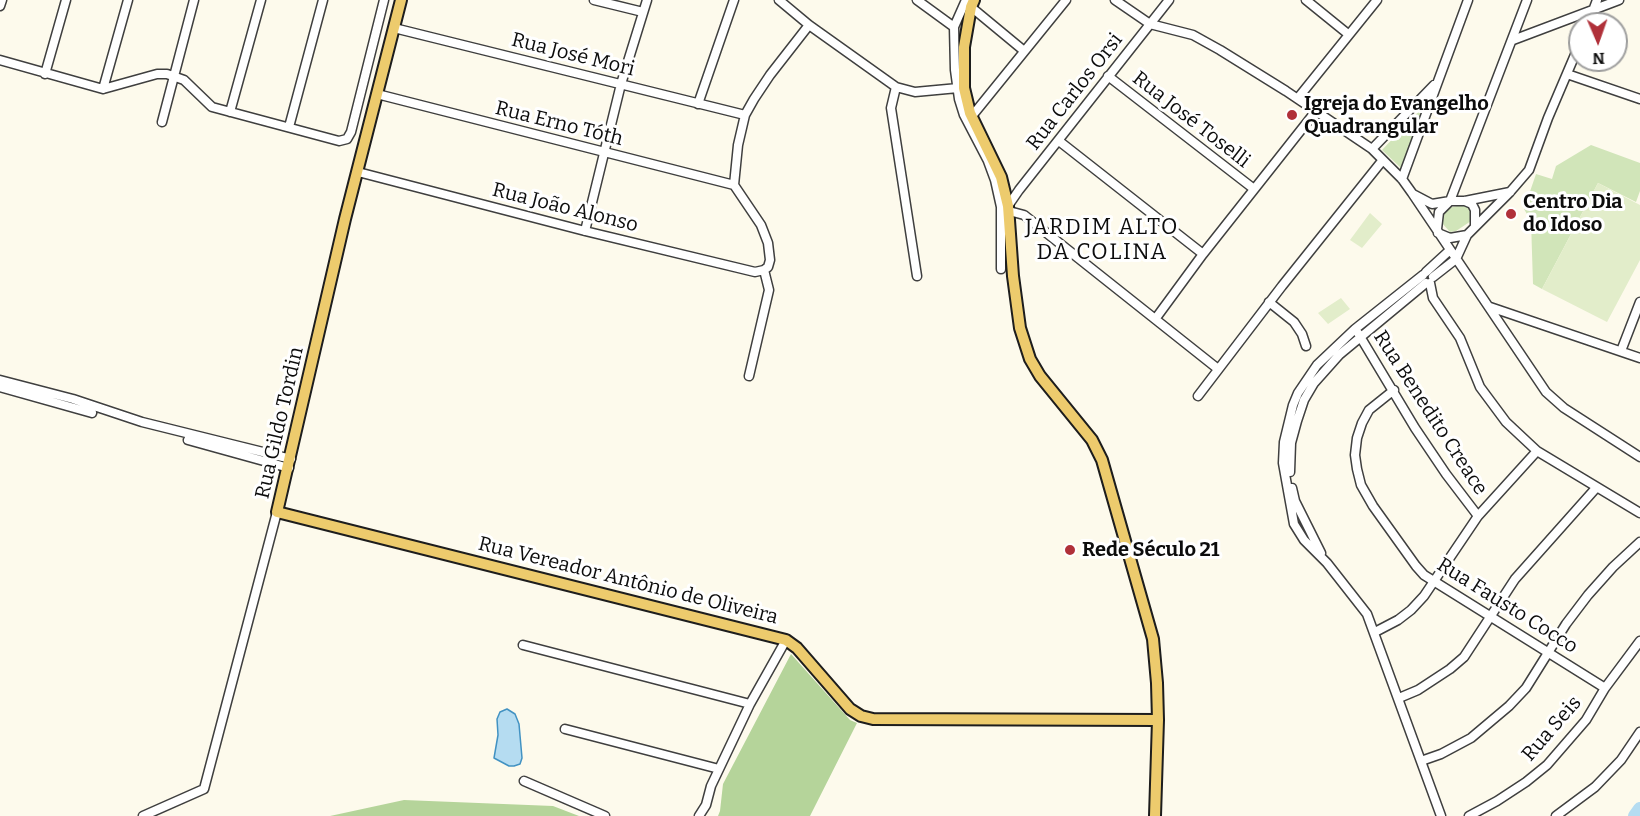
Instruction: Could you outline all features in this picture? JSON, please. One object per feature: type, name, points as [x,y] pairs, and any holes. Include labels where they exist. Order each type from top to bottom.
[{"type":"main road","name":"Rua Gildo Tordin","points":[[278,512],[345,219],[401,0]]},
{"type":"main road","points":[[970,2],[964,47],[964,88],[972,116],[1001,177],[1009,208],[1013,276],[1020,328],[1030,359],[1040,376],[1092,440],[1102,460],[1153,639],[1158,720],[1154,812]]},
{"type":"main road","name":"Rua Vereador Antônio de Oliveira","points":[[278,512],[786,640],[797,648],[850,709],[867,718],[1158,720]]},
{"type":"street","points":[[0,6],[2,0]]},
{"type":"street","points":[[45,74],[66,0]]},
{"type":"street","points":[[103,89],[128,0]]},
{"type":"street","points":[[162,122],[194,0]]},
{"type":"street","points":[[230,112],[261,0]]},
{"type":"street","points":[[289,127],[323,0]]},
{"type":"street","points":[[0,60],[103,89],[157,74],[174,76],[184,80],[212,107],[339,141],[347,139],[351,132],[384,0]]},
{"type":"street","points":[[594,0],[643,12]]},
{"type":"street","points":[[585,231],[621,84],[647,0]]},
{"type":"street","points":[[698,104],[734,0]]},
{"type":"street","points":[[779,0],[809,25],[896,87],[915,93],[958,88]]},
{"type":"street","points":[[916,0],[954,27]]},
{"type":"street","points":[[972,116],[1003,79],[1023,50],[1066,0]]},
{"type":"street","points":[[1115,0],[1150,24],[1193,36],[1298,98],[1372,149],[1402,179],[1546,392],[1564,408],[1640,457]]},
{"type":"street","name":"Rua Carlos Orsi","points":[[1009,208],[1108,76],[1169,0]]},
{"type":"street","points":[[1306,0],[1348,34]]},
{"type":"street","points":[[1298,98],[1377,0]]},
{"type":"street","points":[[1402,179],[1468,0]]},
{"type":"street","points":[[1438,232],[1438,212],[1450,201],[1527,0]]},
{"type":"street","points":[[1513,39],[1596,4],[1619,0]]},
{"type":"street","points":[[1001,269],[1001,207],[995,180],[964,115],[955,70],[954,27],[970,2],[1023,50]]},
{"type":"street","points":[[749,376],[769,290],[764,270],[768,267],[770,260],[768,243],[761,225],[734,185],[734,167],[745,115],[770,75],[809,25]]},
{"type":"street","name":"Rua José Mori","points":[[394,28],[745,115]]},
{"type":"street","points":[[1441,816],[1367,614],[1327,563],[1304,540],[1294,524],[1283,463],[1284,442],[1293,405],[1298,393],[1317,365],[1354,329],[1456,259],[1467,235],[1475,225],[1510,192],[1529,170],[1567,74],[1640,99]]},
{"type":"street","name":"Rua José Toselli","points":[[1108,76],[1254,189]]},
{"type":"street","points":[[1372,149],[1436,82]]},
{"type":"street","points":[[896,87],[891,108],[917,276]]},
{"type":"street","name":"Rua Erno Tóth","points":[[376,94],[734,185]]},
{"type":"street","points":[[1156,318],[1203,254],[1316,111]]},
{"type":"street","points":[[1059,141],[1203,254]]},
{"type":"street","points":[[1198,396],[1269,302],[1382,161]]},
{"type":"street","name":"Rua João Alonso","points":[[358,171],[585,231],[755,272],[764,270]]},
{"type":"street","points":[[1412,193],[1432,204],[1465,201],[1510,192]]},
{"type":"street","points":[[1465,201],[1472,204],[1475,210],[1475,225]]},
{"type":"street","points":[[1009,208],[1024,215],[1218,369]]},
{"type":"street","points":[[1438,232],[1450,238],[1467,235]]},
{"type":"street","points":[[1327,563],[1295,501],[1289,466],[1291,443],[1304,400],[1314,383],[1339,355],[1428,278],[1450,250]]},
{"type":"street","points":[[1428,278],[1433,298],[1460,338],[1480,387],[1506,422],[1537,452],[1640,513]]},
{"type":"street","points":[[1269,302],[1294,322],[1306,346]]},
{"type":"street","points":[[1621,351],[1640,302]]},
{"type":"street","points":[[1490,308],[1640,358]]},
{"type":"street","name":"Rua Benedito Creace","points":[[1354,329],[1394,390],[1421,437],[1478,516]]},
{"type":"street","points":[[0,380],[290,463]]},
{"type":"street","points":[[0,387],[290,463]]},
{"type":"street","name":"Rua Fausto Cocco","points":[[1394,390],[1369,410],[1357,438],[1355,455],[1357,469],[1361,485],[1373,506],[1416,566],[1433,581],[1605,688]]},
{"type":"street","points":[[1375,632],[1411,610],[1478,516],[1537,452]]},
{"type":"street","points":[[1399,698],[1418,690],[1457,663],[1478,639],[1515,579],[1596,488]]},
{"type":"street","name":"Rua Gildo Tordin","points":[[143,816],[204,789],[278,512]]},
{"type":"street","points":[[1421,761],[1457,747],[1490,724],[1526,688],[1588,596],[1613,567],[1640,542]]},
{"type":"street","points":[[699,816],[706,805],[718,769],[750,704],[786,640]]},
{"type":"street","name":"Rua Seis","points":[[1469,816],[1497,801],[1547,765],[1586,720],[1605,688],[1640,641]]},
{"type":"street","points":[[523,645],[750,704]]},
{"type":"street","points":[[565,729],[718,769]]},
{"type":"street","points":[[1556,816],[1595,787],[1621,760],[1640,732]]},
{"type":"street","points":[[524,781],[606,816]]},
{"type":"green space","points":[[1424,106],[1402,169],[1382,150]]},
{"type":"green space","points":[[1591,145],[1640,163],[1640,191],[1636,202],[1598,183],[1542,289],[1533,284],[1531,221],[1524,209],[1536,174],[1552,179],[1556,166]]},
{"type":"green space","points":[[1598,183],[1640,205],[1640,260],[1607,322],[1542,289]]},
{"type":"green space","points":[[1465,204],[1470,206],[1474,219],[1456,231],[1450,232],[1441,222],[1444,209]]},
{"type":"green space","points":[[1370,213],[1382,224],[1362,248],[1350,240]]},
{"type":"green space","points":[[1341,298],[1350,309],[1328,324],[1318,313]]},
{"type":"green space","points":[[791,654],[850,720],[857,723],[810,816],[718,816],[723,784]]},
{"type":"green space","points":[[404,800],[553,806],[579,816],[330,816]]},
{"type":"water","points":[[507,709],[515,714],[519,724],[522,758],[520,764],[514,766],[509,766],[494,758],[498,735],[497,719],[500,712]]},
{"type":"waterway","points":[[1635,816],[1640,809]]},
{"type":"place","name":"Igreja do Evangelho Quadrangular","points":[[1292,115]]},
{"type":"place","name":"Centro Dia do Idoso","points":[[1511,214]]},
{"type":"place","name":"Rede Século 21","points":[[1070,550]]},
{"type":"district","name":"JARDIM ALTO DA COLINA","points":[[1102,240]]}]
